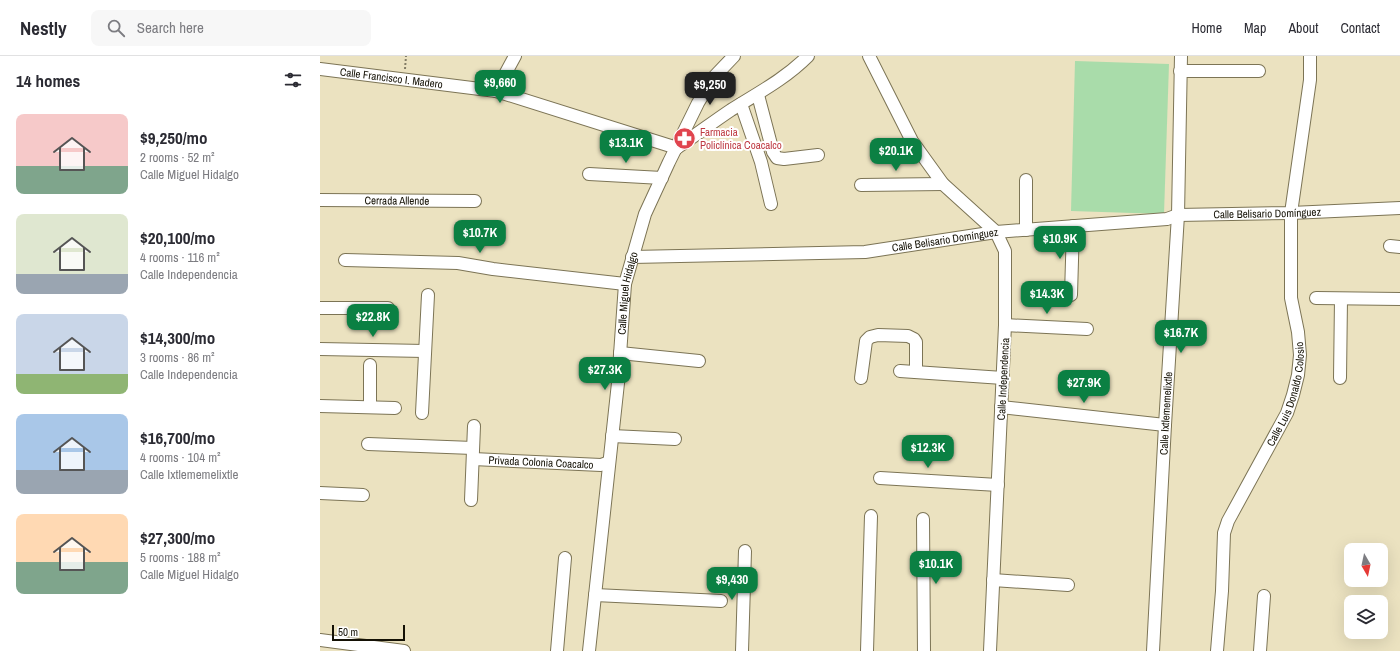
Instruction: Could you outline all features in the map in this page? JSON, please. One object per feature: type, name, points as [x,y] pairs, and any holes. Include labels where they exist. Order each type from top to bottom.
[{"type":"street","points":[[496,90],[515,56]]},
{"type":"street","points":[[721,69],[729,56]]},
{"type":"street","name":"Calle Miguel Hidalgo","points":[[589,651],[612,436],[625,284],[645,214],[662,178],[698,103],[713,78],[734,56]]},
{"type":"street","points":[[677,148],[730,111],[758,95],[797,67],[808,56]]},
{"type":"street","name":"Calle Independencia","points":[[869,56],[912,141],[943,184],[996,232],[1004,251],[1005,325],[990,651]]},
{"type":"street","name":"Calle Ixtlememelixtle","points":[[1153,651],[1178,215],[1181,56]]},
{"type":"street","name":"Calle Luis Donaldo Colosio","points":[[1217,651],[1222,591],[1224,533],[1228,521],[1287,413],[1298,375],[1300,355],[1298,332],[1291,298],[1291,213],[1310,80],[1310,56]]},
{"type":"street","name":"Calle Francisco I. Madero","points":[[320,70],[496,90],[677,148]]},
{"type":"street","points":[[1180,71],[1259,71]]},
{"type":"street","points":[[758,95],[773,152],[777,158],[818,155]]},
{"type":"street","points":[[742,104],[761,162],[771,204]]},
{"type":"street","points":[[590,174],[662,178]]},
{"type":"street","points":[[1026,180],[1026,230]]},
{"type":"street","points":[[861,185],[943,184]]},
{"type":"street","name":"Cerrada Allende","points":[[320,200],[475,201]]},
{"type":"street","name":"Calle Belisario Domínguez","points":[[632,257],[865,252],[996,232],[1167,219],[1178,215],[1291,213],[1400,208]]},
{"type":"street","points":[[1071,295],[1074,226]]},
{"type":"street","points":[[345,260],[458,263],[493,269],[625,284]]},
{"type":"street","points":[[422,413],[428,295]]},
{"type":"street","points":[[1316,298],[1400,300]]},
{"type":"street","points":[[1340,378],[1341,298]]},
{"type":"street","points":[[320,308],[388,308]]},
{"type":"street","points":[[1005,325],[1087,329]]},
{"type":"street","points":[[861,378],[866,341],[878,335],[908,336],[914,338],[916,342],[916,372]]},
{"type":"street","points":[[320,349],[425,351]]},
{"type":"street","points":[[620,353],[698,361]]},
{"type":"street","points":[[370,365],[370,407]]},
{"type":"street","points":[[900,371],[1003,378]]},
{"type":"street","points":[[320,406],[395,408]]},
{"type":"street","points":[[1001,407],[1165,425]]},
{"type":"street","points":[[471,500],[474,426]]},
{"type":"street","points":[[612,436],[675,439]]},
{"type":"street","name":"Privada Colonia Coacalco","points":[[368,444],[601,465],[609,462]]},
{"type":"street","points":[[880,478],[998,485]]},
{"type":"street","points":[[320,493],[364,495]]},
{"type":"street","points":[[866,651],[871,516]]},
{"type":"street","points":[[923,519],[924,651]]},
{"type":"street","points":[[742,651],[746,551]]},
{"type":"street","points":[[557,651],[565,558]]},
{"type":"street","points":[[993,580],[1068,585]]},
{"type":"street","points":[[595,595],[721,601]]},
{"type":"street","points":[[1260,651],[1264,596]]},
{"type":"street","points":[[320,640],[404,651]]},
{"type":"green space","points":[[1075,61],[1169,64],[1164,214],[1071,211]]},
{"type":"place","name":"Farmacia Policlínica Coacalco","points":[[685,138]]}]
